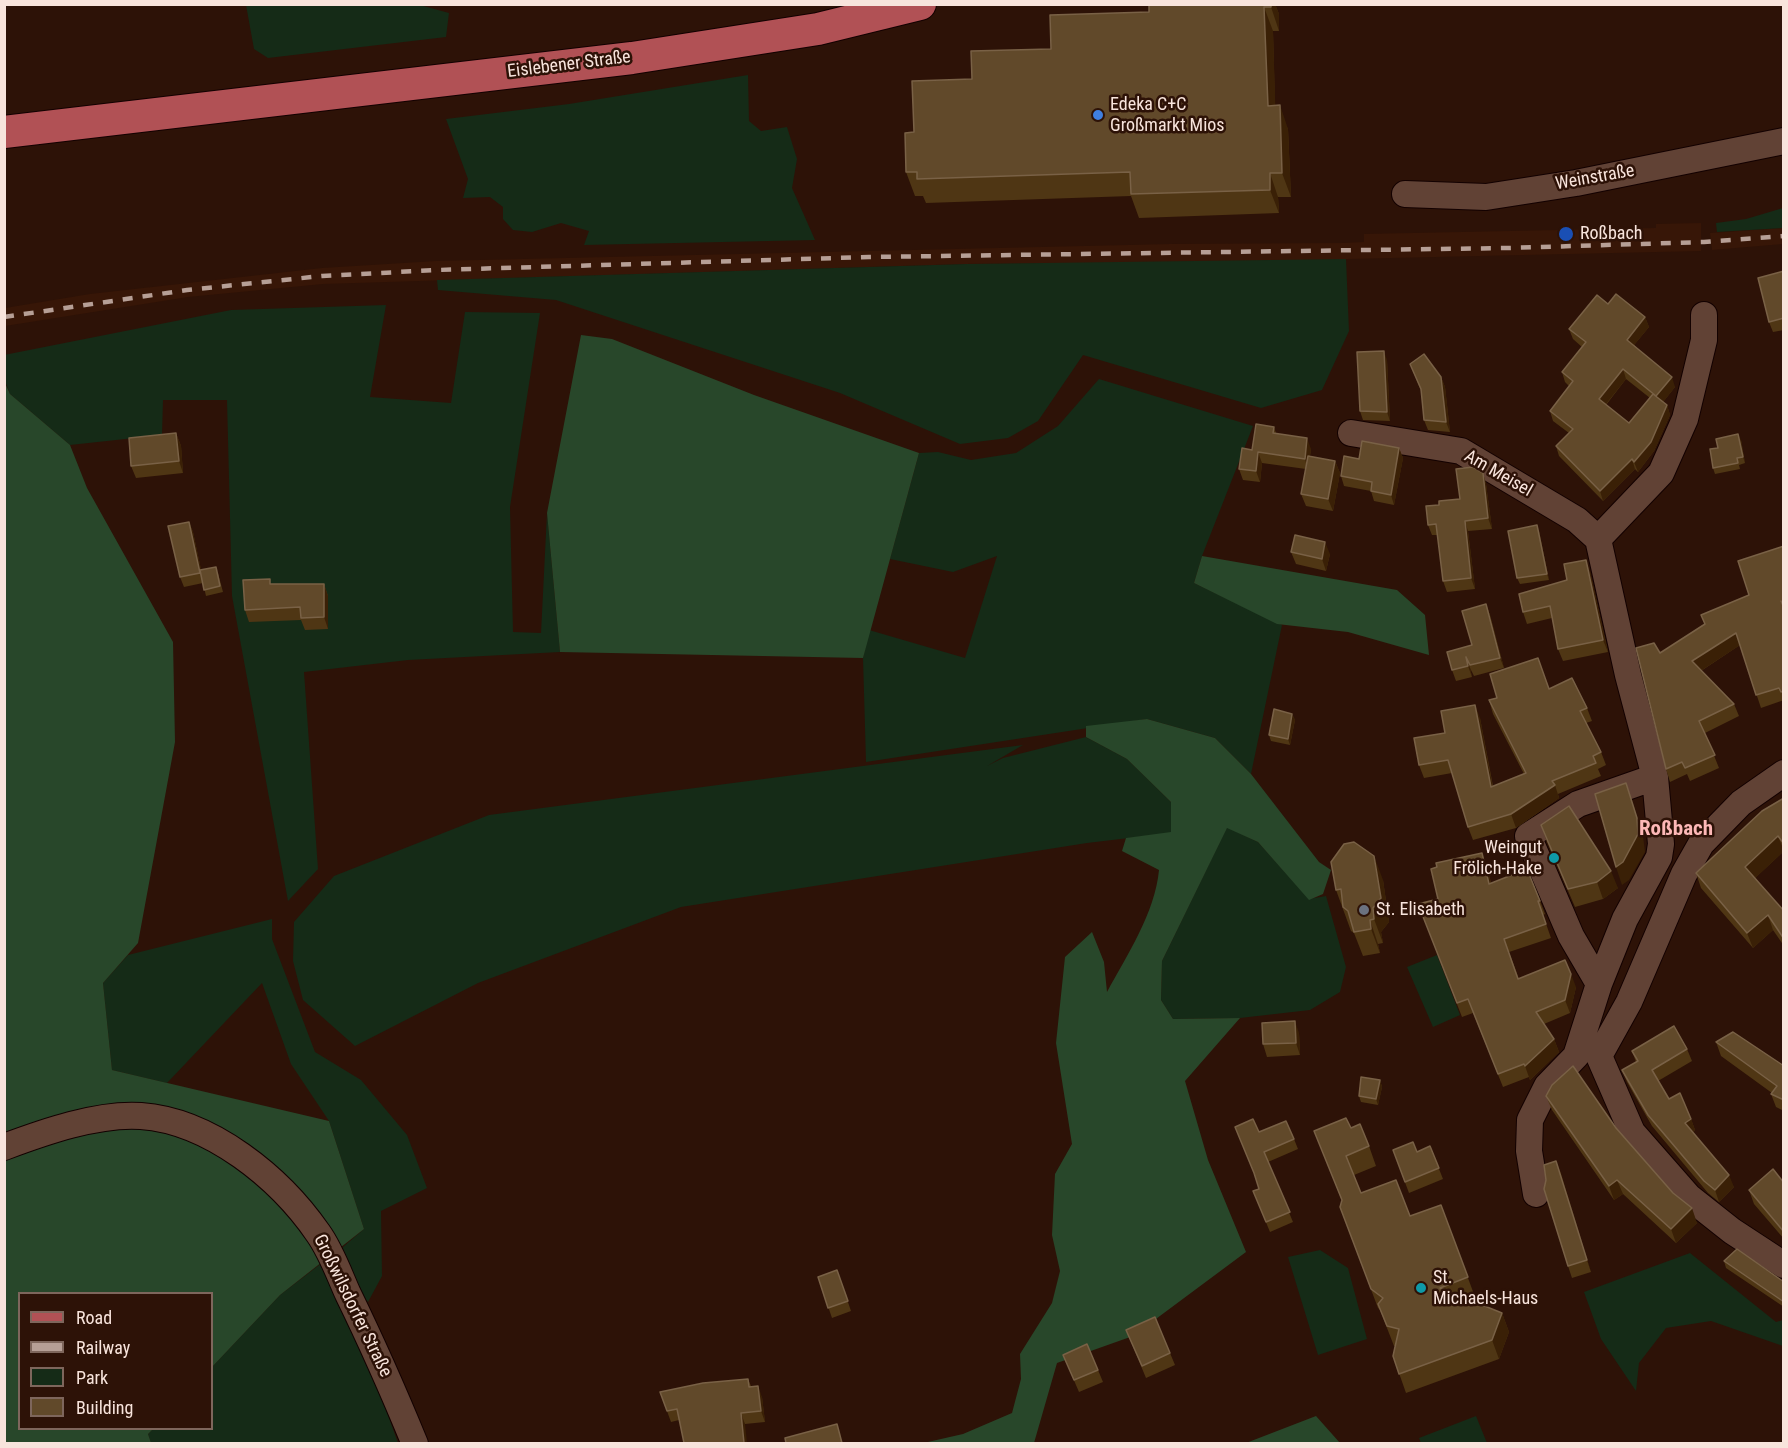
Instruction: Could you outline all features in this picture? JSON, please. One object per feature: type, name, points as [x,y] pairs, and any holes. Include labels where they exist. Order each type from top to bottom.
[{"type":"main road","name":"Eislebener Straße","points":[[4,132],[715,46],[818,29],[920,4]]},
{"type":"street","name":"Weinstraße","points":[[1405,194],[1486,197],[1576,183],[1784,141]]},
{"type":"street","points":[[1704,315],[1704,340],[1685,419],[1661,473],[1598,539],[1628,675],[1655,777],[1660,812],[1659,857],[1624,919],[1599,984],[1587,1056],[1632,1132],[1689,1197],[1732,1231],[1784,1264]]},
{"type":"street","name":"Am Meisel","points":[[1351,433],[1461,451],[1577,520],[1598,539]]},
{"type":"street","points":[[1536,1194],[1529,1151],[1530,1120],[1547,1086],[1587,1056],[1629,1002],[1684,874],[1701,844],[1741,803],[1784,772]]},
{"type":"street","points":[[1599,984],[1571,936],[1528,836],[1578,804],[1655,777]]},
{"type":"street","name":"Großwilsdorfer Straße","points":[[4,1147],[43,1132],[112,1118],[142,1116],[189,1127],[237,1150],[279,1186],[319,1234],[384,1368],[415,1443]]},
{"type":"shaded area","points":[[1701,223],[1701,251],[1171,263],[967,264],[323,284],[188,297],[5,326],[5,308],[90,294],[322,268],[436,261],[1171,244],[1342,243],[1364,242],[1364,234],[1656,228],[1656,224]]},
{"type":"shaded area","points":[[1783,228],[1783,244],[1712,250],[1710,233]]},
{"type":"green space","points":[[416,4],[449,13],[446,37],[268,58],[254,49],[246,5]]},
{"type":"green space","points":[[748,75],[749,121],[761,131],[787,127],[797,159],[792,188],[815,240],[584,245],[589,231],[561,223],[532,232],[513,230],[503,219],[503,207],[490,197],[463,198],[468,179],[446,119],[569,104]]},
{"type":"green space","points":[[1783,208],[1783,228],[1717,232],[1716,223],[1746,219]]},
{"type":"green space","points":[[1346,259],[1349,331],[1322,390],[1261,408],[1083,355],[1038,421],[1008,438],[960,444],[840,393],[556,300],[438,290],[437,280],[967,264]]},
{"type":"green space","points":[[386,305],[370,397],[451,403],[465,312],[540,313],[510,507],[513,632],[541,633],[547,513],[560,652],[408,660],[304,672],[318,869],[288,901],[232,596],[227,400],[163,400],[162,435],[70,445],[10,394],[5,381],[4,355],[231,310]]},
{"type":"green space","points":[[581,335],[612,339],[754,395],[919,453],[863,658],[560,652],[547,513]]},
{"type":"green space","points":[[1099,379],[1253,426],[1202,556],[1194,583],[1282,625],[1251,774],[1215,738],[1147,719],[866,762],[863,658],[869,630],[965,658],[997,556],[953,572],[890,559],[919,453],[938,452],[971,460],[1016,453],[1058,426]]},
{"type":"green space","points":[[4,381],[10,394],[70,445],[87,488],[173,642],[175,742],[138,943],[103,983],[112,1070],[329,1121],[364,1229],[280,1295],[213,1366],[213,1292],[18,1292],[18,1430],[152,1430],[148,1434],[151,1443],[5,1443]]},
{"type":"green space","points":[[1202,556],[1397,590],[1425,615],[1429,655],[1348,632],[1277,624],[1194,583]]},
{"type":"green space","points":[[1147,719],[1215,738],[1251,774],[1319,862],[1331,870],[1323,894],[1309,900],[1258,842],[1227,828],[1162,961],[1161,1000],[1173,1019],[1240,1018],[1185,1081],[1208,1160],[1246,1252],[1133,1336],[1057,1363],[1034,1443],[919,1444],[963,1434],[1012,1413],[1021,1379],[1020,1354],[1052,1303],[1060,1271],[1052,1235],[1055,1174],[1072,1144],[1056,1043],[1065,957],[1092,932],[1104,962],[1107,992],[1146,918],[1159,870],[1122,851],[1126,838],[1171,832],[1171,802],[1127,759],[1086,737],[1086,726]]},
{"type":"green space","points":[[1086,737],[1127,759],[1171,802],[1171,833],[1087,843],[681,907],[478,983],[355,1046],[303,1000],[293,961],[294,922],[334,876],[489,815],[1023,745],[987,766],[1003,758]]},
{"type":"green space","points":[[1227,827],[1258,842],[1309,899],[1326,896],[1346,967],[1340,992],[1310,1010],[1240,1018],[1173,1019],[1161,1000],[1162,961]]},
{"type":"green space","points":[[272,919],[272,939],[315,1052],[361,1080],[407,1135],[427,1188],[381,1211],[382,1276],[368,1302],[344,1278],[343,1247],[364,1229],[329,1121],[291,1064],[262,983],[167,1083],[112,1070],[103,983],[128,955]]},
{"type":"green space","points":[[1437,955],[1460,1015],[1433,1027],[1407,967]]},
{"type":"green space","points":[[1320,1250],[1348,1268],[1367,1339],[1318,1355],[1288,1257]]},
{"type":"green space","points":[[1690,1253],[1776,1322],[1783,1320],[1783,1346],[1711,1321],[1666,1328],[1639,1363],[1636,1391],[1601,1339],[1584,1292]]},
{"type":"green space","points":[[331,1256],[398,1443],[151,1444],[148,1434],[152,1430],[213,1430],[213,1366],[280,1295]]},
{"type":"green space","points":[[1316,1416],[1340,1443],[1246,1443]]},
{"type":"green space","points":[[1476,1416],[1487,1443],[1421,1443],[1419,1438]]},
{"type":"building","name":"Edeka C+C Großmarkt Mios","points":[[1149,4],[1271,4],[1271,7],[1264,7],[1268,106],[1280,105],[1282,173],[1270,173],[1270,190],[1131,194],[1130,172],[917,179],[917,172],[906,172],[905,133],[914,132],[912,81],[972,79],[971,51],[1051,49],[1050,15],[1149,12]]},
{"type":"building","points":[[1784,271],[1784,318],[1769,322],[1758,278]]},
{"type":"building","points":[[1616,294],[1645,317],[1627,340],[1672,377],[1656,396],[1623,369],[1599,399],[1629,423],[1653,394],[1667,405],[1651,442],[1634,462],[1632,459],[1600,491],[1556,446],[1573,429],[1550,411],[1573,381],[1562,372],[1586,342],[1569,329],[1597,295],[1608,304]]},
{"type":"building","points":[[1384,351],[1387,412],[1360,411],[1357,352]]},
{"type":"building","points":[[1424,354],[1441,377],[1446,422],[1424,420],[1421,389],[1410,364]]},
{"type":"building","points":[[1256,424],[1274,427],[1273,433],[1307,438],[1305,459],[1258,452],[1256,471],[1239,469],[1242,448],[1252,450]]},
{"type":"building","points":[[176,433],[179,461],[131,466],[129,438]]},
{"type":"building","points":[[1738,434],[1743,457],[1737,458],[1738,463],[1713,468],[1710,449],[1718,448],[1716,439]]},
{"type":"building","points":[[1362,441],[1399,448],[1391,495],[1371,491],[1372,482],[1341,476],[1344,456],[1359,459]]},
{"type":"building","points":[[1308,456],[1335,461],[1328,499],[1301,494]]},
{"type":"building","points":[[1473,467],[1483,473],[1488,518],[1465,521],[1471,578],[1443,581],[1436,524],[1428,525],[1426,506],[1439,505],[1439,501],[1460,499],[1456,469]]},
{"type":"building","points":[[189,522],[200,573],[180,577],[168,526]]},
{"type":"building","points":[[1537,525],[1547,574],[1517,578],[1508,531]]},
{"type":"building","points":[[1295,535],[1325,542],[1322,559],[1291,552]]},
{"type":"building","points":[[1784,546],[1784,604],[1781,601],[1784,608],[1784,691],[1781,692],[1779,688],[1756,695],[1736,633],[1692,661],[1734,704],[1699,721],[1715,755],[1685,768],[1682,762],[1666,769],[1636,648],[1654,643],[1660,653],[1705,624],[1701,615],[1749,595],[1738,561]]},
{"type":"building","points":[[1586,560],[1603,640],[1558,649],[1550,606],[1523,612],[1519,594],[1567,580],[1564,564]]},
{"type":"building","points":[[216,567],[220,586],[204,590],[200,570]]},
{"type":"building","points":[[270,579],[270,584],[324,584],[324,617],[301,618],[300,607],[245,610],[243,580]]},
{"type":"building","points":[[1486,604],[1500,658],[1470,665],[1466,657],[1468,666],[1452,670],[1447,652],[1472,645],[1462,611]]},
{"type":"building","points":[[1538,658],[1549,689],[1572,678],[1587,708],[1580,711],[1601,752],[1593,756],[1596,763],[1552,781],[1555,785],[1511,814],[1468,827],[1448,760],[1419,765],[1414,738],[1445,733],[1441,711],[1475,705],[1491,787],[1526,773],[1489,700],[1497,698],[1490,674]]},
{"type":"building","points":[[1274,709],[1292,714],[1288,739],[1269,735]]},
{"type":"building","points":[[1626,783],[1637,818],[1638,834],[1623,862],[1616,867],[1595,794]]},
{"type":"building","points":[[1784,798],[1784,844],[1778,836],[1745,867],[1784,911],[1784,939],[1768,915],[1747,933],[1696,873],[1762,811]]},
{"type":"building","points":[[1569,806],[1611,871],[1597,882],[1568,889],[1541,825]]},
{"type":"building","name":"St. Elisabeth","points":[[1354,842],[1374,856],[1381,898],[1373,908],[1374,919],[1370,920],[1371,929],[1354,932],[1348,911],[1343,907],[1341,889],[1336,890],[1331,862],[1344,844]]},
{"type":"building","points":[[1482,853],[1489,884],[1527,869],[1540,901],[1538,901],[1546,924],[1504,939],[1518,979],[1565,960],[1571,974],[1565,1000],[1536,1012],[1554,1039],[1525,1066],[1524,1064],[1498,1074],[1468,999],[1457,1003],[1418,904],[1438,899],[1431,869],[1437,867],[1436,863]]},
{"type":"building","points":[[1295,1021],[1296,1043],[1263,1044],[1262,1023]]},
{"type":"building","points":[[1674,1026],[1687,1049],[1652,1070],[1669,1099],[1680,1093],[1691,1119],[1685,1123],[1729,1175],[1715,1190],[1704,1181],[1648,1115],[1622,1070],[1638,1061],[1632,1051]]},
{"type":"building","points":[[1733,1032],[1784,1066],[1784,1100],[1771,1094],[1777,1086],[1716,1042]]},
{"type":"building","points":[[1573,1066],[1616,1128],[1673,1193],[1692,1208],[1671,1229],[1617,1180],[1609,1186],[1546,1096],[1552,1085]]},
{"type":"building","points":[[1361,1077],[1380,1080],[1376,1099],[1359,1096]]},
{"type":"building","points":[[1346,1118],[1351,1128],[1360,1124],[1369,1146],[1346,1156],[1361,1193],[1396,1180],[1410,1216],[1441,1205],[1468,1277],[1440,1288],[1502,1313],[1492,1340],[1399,1374],[1393,1356],[1399,1329],[1387,1326],[1378,1304],[1383,1298],[1371,1289],[1340,1207],[1342,1200],[1314,1131]]},
{"type":"building","points":[[1253,1119],[1259,1132],[1286,1121],[1294,1139],[1264,1152],[1290,1212],[1266,1222],[1253,1191],[1259,1189],[1254,1173],[1235,1127]]},
{"type":"building","points":[[1413,1142],[1417,1152],[1430,1146],[1439,1168],[1405,1182],[1393,1150]]},
{"type":"building","points":[[1556,1161],[1587,1260],[1568,1266],[1544,1189],[1546,1180],[1544,1165]]},
{"type":"building","points":[[1773,1169],[1784,1183],[1784,1232],[1749,1190]]},
{"type":"building","points":[[1737,1249],[1784,1282],[1784,1302],[1724,1261]]},
{"type":"building","points":[[837,1270],[848,1301],[828,1308],[818,1277]]},
{"type":"building","points":[[1155,1317],[1170,1353],[1142,1366],[1126,1330]]},
{"type":"building","points":[[1087,1344],[1098,1370],[1074,1380],[1063,1355]]},
{"type":"building","points":[[748,1379],[749,1387],[758,1386],[761,1411],[741,1413],[744,1443],[684,1443],[677,1409],[667,1411],[660,1392],[703,1383]]},
{"type":"building","points":[[837,1424],[842,1443],[786,1443],[785,1438]]},
{"type":"railway","points":[[4,317],[187,290],[322,276],[437,270],[869,257],[1508,248],[1704,242],[1784,236]]},
{"type":"place","name":"Edeka C+C Großmarkt Mios","points":[[1098,115]]},
{"type":"place","name":"Roßbach","points":[[1566,234]]},
{"type":"place","name":"Weingut Frölich-Hake","points":[[1554,858]]},
{"type":"place","name":"St. Elisabeth","points":[[1364,910]]},
{"type":"place","name":"St. Michaels-Haus","points":[[1421,1288]]},
{"type":"district","name":"Roßbach","points":[[1676,830]]}]
